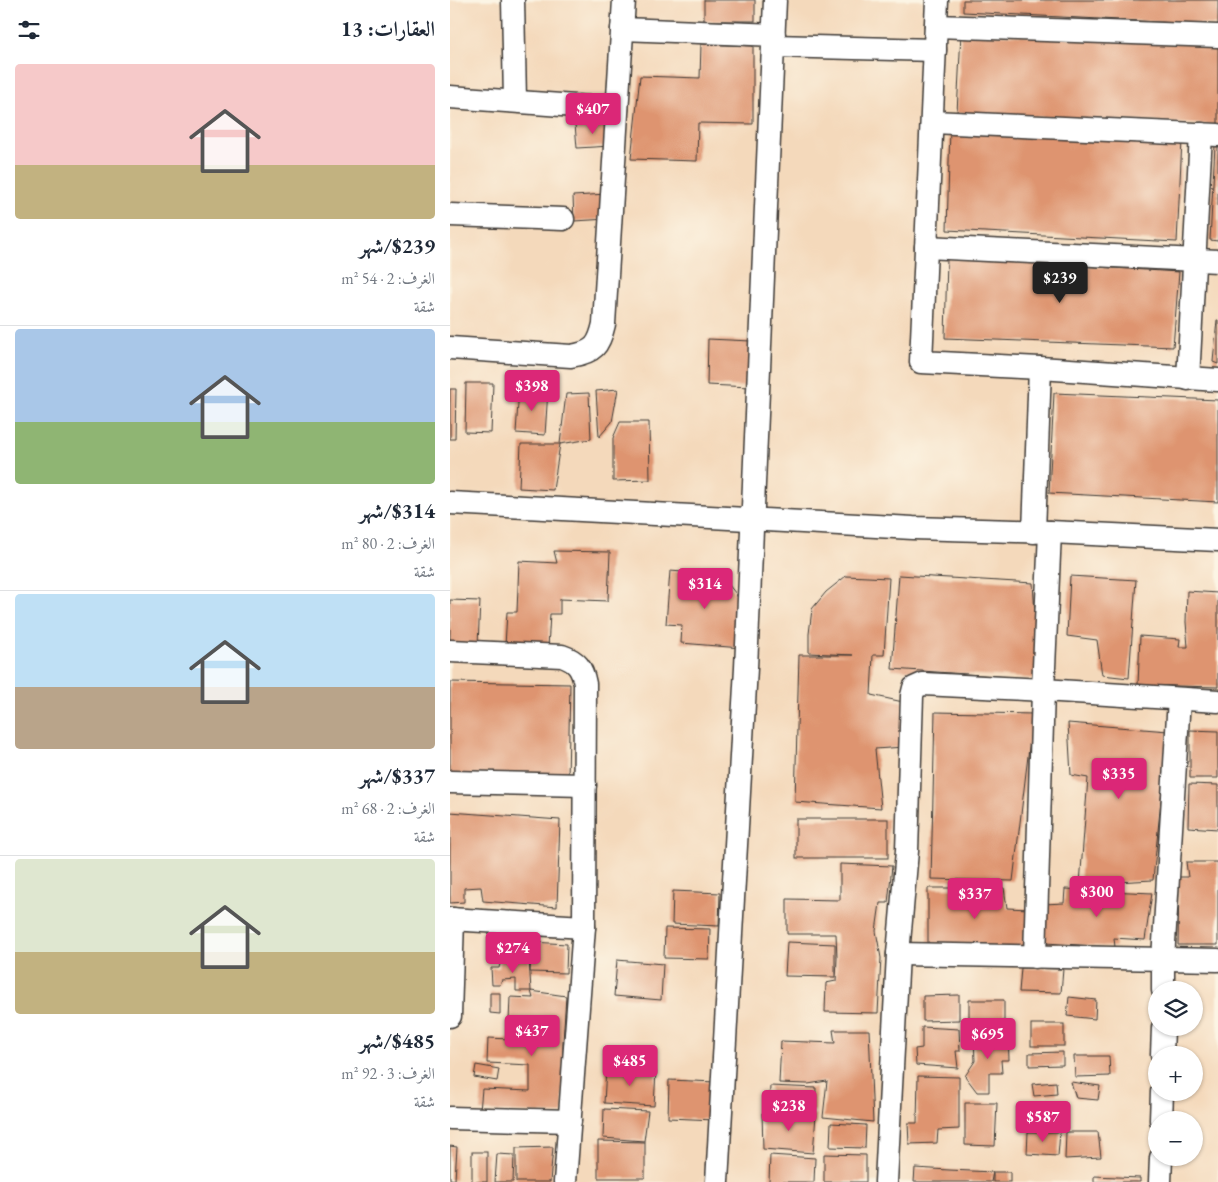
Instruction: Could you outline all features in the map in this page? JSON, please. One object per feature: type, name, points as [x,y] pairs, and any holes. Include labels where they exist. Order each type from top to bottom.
[{"type":"street","points":[[513,0],[515,101]]},
{"type":"street","points":[[450,348],[571,356],[588,352],[597,345],[604,324],[624,0]]},
{"type":"street","points":[[717,1182],[746,668],[775,0]]},
{"type":"street","points":[[937,0],[921,362],[1218,380]]},
{"type":"street","points":[[936,26],[1218,36]]},
{"type":"street","points":[[622,29],[935,50]]},
{"type":"street","points":[[450,97],[617,109]]},
{"type":"street","points":[[933,122],[1210,134],[1194,260],[1188,378]]},
{"type":"street","points":[[450,215],[563,219]]},
{"type":"street","points":[[926,247],[1218,262]]},
{"type":"street","points":[[1035,957],[1043,690],[1040,368]]},
{"type":"street","points":[[450,503],[913,528],[1218,540]]},
{"type":"street","points":[[450,651],[562,656],[572,659],[583,672],[585,684],[584,927],[565,1182]]},
{"type":"street","points":[[886,1182],[898,954],[907,851],[911,710],[914,688],[923,684],[1218,701]]},
{"type":"street","points":[[1163,981],[1180,699]]},
{"type":"street","points":[[450,782],[584,785]]},
{"type":"street","points":[[450,1016],[452,919],[584,927]]},
{"type":"street","points":[[898,954],[1218,960]]},
{"type":"street","points":[[450,1118],[570,1121]]},
{"type":"street","points":[[1160,1182],[1161,1166]]},
{"type":"building","points":[[704,0],[755,0],[755,21],[704,21]]},
{"type":"building","points":[[963,0],[1218,0],[1218,25],[963,12]]},
{"type":"building","points":[[961,33],[1218,45],[1218,125],[957,113]]},
{"type":"building","points":[[701,44],[753,46],[753,124],[698,123],[697,161],[631,159],[640,76],[700,78]]},
{"type":"building","points":[[609,121],[611,146],[577,148],[575,124]]},
{"type":"building","points":[[950,128],[1182,140],[1177,242],[947,230]]},
{"type":"building","points":[[1215,145],[1218,145],[1218,241],[1210,240]]},
{"type":"building","points":[[607,194],[608,219],[574,221],[573,196]]},
{"type":"building","points":[[947,258],[1179,272],[1173,347],[945,338]]},
{"type":"building","points":[[1218,320],[1218,364],[1213,362]]},
{"type":"building","points":[[708,339],[751,341],[750,387],[707,385]]},
{"type":"building","points":[[466,383],[493,383],[491,433],[465,432]]},
{"type":"building","points":[[519,388],[548,390],[545,435],[516,433]]},
{"type":"building","points":[[450,389],[456,389],[455,439],[450,439]]},
{"type":"building","points":[[618,389],[612,422],[599,437],[596,391]]},
{"type":"building","points":[[589,393],[591,439],[560,444],[566,394]]},
{"type":"building","points":[[1054,393],[1218,400],[1218,502],[1049,493]]},
{"type":"building","points":[[620,422],[649,422],[650,480],[613,481],[613,438]]},
{"type":"building","points":[[521,444],[560,444],[553,490],[519,488]]},
{"type":"building","points":[[554,551],[610,552],[608,601],[560,599],[560,614],[550,614],[548,648],[505,646],[507,612],[517,612],[519,561],[557,563]]},
{"type":"building","points":[[670,571],[721,575],[736,594],[744,612],[741,648],[681,643],[682,625],[666,624]]},
{"type":"building","points":[[899,575],[1033,583],[1039,679],[892,669]]},
{"type":"building","points":[[846,576],[889,578],[884,655],[873,655],[871,695],[903,702],[904,747],[875,749],[881,808],[795,802],[799,655],[853,655],[809,653],[812,609],[826,592]]},
{"type":"building","points":[[1070,576],[1136,580],[1129,678],[1102,675],[1097,640],[1067,636]]},
{"type":"building","points":[[1187,591],[1218,593],[1218,687],[1138,685],[1140,636],[1180,639],[1179,647],[1188,647],[1186,622]]},
{"type":"building","points":[[450,600],[480,601],[478,645],[450,644]]},
{"type":"building","points":[[450,682],[570,684],[568,779],[450,777]]},
{"type":"building","points":[[935,712],[1033,714],[1013,881],[931,879]]},
{"type":"building","points":[[1068,723],[1168,731],[1153,880],[1080,884],[1088,778],[1071,775]]},
{"type":"building","points":[[1190,730],[1218,731],[1218,778],[1190,778]]},
{"type":"building","points":[[1189,784],[1218,785],[1218,829],[1188,827]]},
{"type":"building","points":[[450,812],[560,820],[557,907],[483,901],[481,887],[464,888],[464,902],[450,903]]},
{"type":"building","points":[[796,819],[888,819],[888,858],[796,858]]},
{"type":"building","points":[[1186,862],[1218,862],[1218,945],[1178,945],[1179,877],[1188,877]]},
{"type":"building","points":[[840,864],[892,866],[888,903],[880,903],[876,931],[881,958],[878,1013],[825,1012],[826,983],[836,981],[836,934],[787,934],[787,899],[840,900]]},
{"type":"building","points":[[928,888],[1004,888],[1007,908],[1029,909],[1027,950],[928,947]]},
{"type":"building","points":[[1065,889],[1152,893],[1145,940],[1114,938],[1115,947],[1045,943],[1044,904],[1064,903]]},
{"type":"building","points":[[673,891],[720,893],[719,926],[672,924]]},
{"type":"building","points":[[665,928],[710,929],[709,959],[664,958]]},
{"type":"building","points":[[522,942],[523,954],[495,955],[494,944]]},
{"type":"building","points":[[532,942],[567,944],[566,973],[530,972]]},
{"type":"building","points":[[787,942],[835,944],[835,977],[785,976]]},
{"type":"building","points":[[529,959],[531,991],[516,991],[516,979],[502,980],[500,985],[492,985],[491,968],[499,968],[501,960]]},
{"type":"building","points":[[617,960],[663,964],[661,1000],[614,996]]},
{"type":"building","points":[[1021,968],[1063,969],[1061,993],[1019,992]]},
{"type":"building","points":[[531,991],[566,996],[563,1042],[563,1114],[480,1111],[482,1089],[530,1091],[530,1065],[487,1063],[488,1038],[531,1040],[532,1022],[509,1021],[510,997],[533,998]]},
{"type":"building","points":[[490,993],[500,993],[500,1014],[490,1013]]},
{"type":"building","points":[[959,995],[959,1020],[923,1021],[923,996]]},
{"type":"building","points":[[1069,997],[1096,1000],[1095,1019],[1067,1016]]},
{"type":"building","points":[[969,1000],[1004,1000],[1004,1023],[981,1022],[979,1026],[969,1026]]},
{"type":"building","points":[[1031,1024],[1064,1024],[1064,1046],[1031,1046]]},
{"type":"building","points":[[922,1027],[959,1029],[960,1051],[956,1051],[958,1068],[916,1065],[915,1049],[922,1048]]},
{"type":"building","points":[[833,1030],[869,1030],[873,1122],[823,1117],[827,1081],[808,1084],[779,1083],[781,1041],[835,1043]]},
{"type":"building","points":[[1008,1034],[1009,1060],[1001,1060],[1002,1073],[989,1073],[989,1092],[977,1092],[965,1076],[975,1061],[974,1036]]},
{"type":"building","points":[[1063,1052],[1063,1065],[1029,1066],[1029,1053]]},
{"type":"building","points":[[1074,1056],[1109,1056],[1110,1076],[1075,1077]]},
{"type":"building","points":[[476,1065],[499,1069],[497,1081],[474,1077]]},
{"type":"building","points":[[606,1068],[656,1071],[654,1106],[604,1103]]},
{"type":"building","points":[[918,1076],[959,1077],[959,1129],[938,1130],[937,1143],[909,1144],[908,1123],[917,1123]]},
{"type":"building","points":[[669,1080],[716,1082],[715,1120],[668,1118]]},
{"type":"building","points":[[1056,1082],[1057,1094],[1034,1096],[1032,1084]]},
{"type":"building","points":[[1071,1082],[1100,1086],[1098,1100],[1076,1098]]},
{"type":"building","points":[[770,1086],[816,1088],[815,1111],[769,1109]]},
{"type":"building","points":[[965,1103],[997,1103],[995,1146],[965,1145]]},
{"type":"building","points":[[1032,1104],[1066,1107],[1065,1124],[1030,1121]]},
{"type":"building","points":[[604,1109],[648,1111],[644,1141],[603,1138]]},
{"type":"building","points":[[762,1113],[816,1115],[813,1153],[763,1149]]},
{"type":"building","points":[[831,1123],[866,1125],[865,1148],[830,1147]]},
{"type":"building","points":[[1028,1132],[1060,1132],[1058,1156],[1027,1154]]},
{"type":"building","points":[[1066,1132],[1098,1132],[1101,1157],[1065,1159]]},
{"type":"building","points":[[598,1141],[645,1142],[645,1178],[598,1178]]},
{"type":"building","points":[[450,1146],[457,1147],[455,1180],[450,1179]]},
{"type":"building","points":[[553,1147],[550,1182],[516,1182],[516,1148]]},
{"type":"building","points":[[472,1152],[487,1152],[487,1182],[472,1182]]},
{"type":"building","points":[[497,1154],[514,1155],[513,1182],[495,1182]]},
{"type":"building","points":[[824,1154],[866,1155],[866,1182],[824,1182]]},
{"type":"building","points":[[770,1155],[815,1158],[814,1182],[769,1182]]},
{"type":"building","points":[[915,1168],[993,1172],[991,1182],[914,1182]]},
{"type":"building","points":[[993,1172],[1010,1172],[1010,1182],[993,1182]]},
{"type":"building","points":[[1094,1176],[1140,1178],[1140,1182],[1094,1182]]}]
